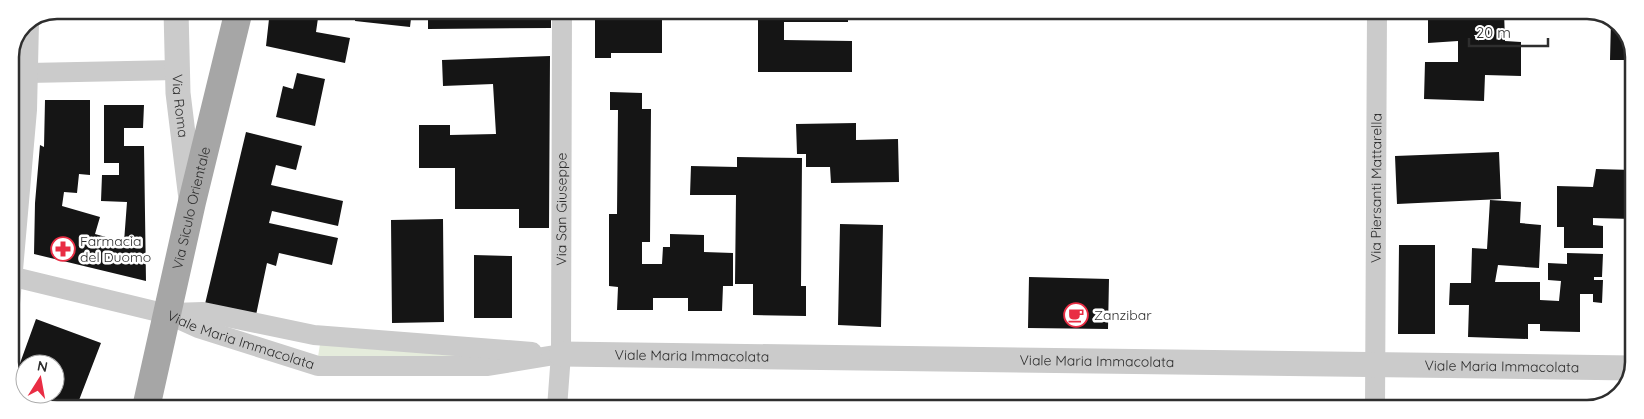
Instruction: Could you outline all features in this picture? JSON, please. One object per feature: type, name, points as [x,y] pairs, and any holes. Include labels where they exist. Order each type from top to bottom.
[{"type":"main road","name":"Via Siculo Orientale","points":[[148,400],[192,202],[238,19]]},
{"type":"street","name":"Via Roma","points":[[176,19],[177,70],[192,202]]},
{"type":"street","name":"Via San Giuseppe","points":[[558,400],[561,354],[562,19]]},
{"type":"street","name":"Via Piersanti Mattarella","points":[[1375,400],[1377,19]]},
{"type":"street","points":[[19,199],[27,110],[37,73],[30,30]]},
{"type":"street","points":[[37,73],[177,70]]},
{"type":"street","points":[[19,278],[167,314]]},
{"type":"street","name":"Viale Maria Immacolata","points":[[167,314],[202,312],[314,335],[561,354],[1625,368]]},
{"type":"street","name":"Viale Maria Immacolata","points":[[167,314],[198,328],[318,366],[488,366],[561,354]]},
{"type":"green space","points":[[320,344],[462,353],[460,359],[318,357]]},
{"type":"building","points":[[269,19],[318,19],[316,32],[350,38],[345,63],[266,46]]},
{"type":"building","points":[[355,19],[411,19],[410,27],[355,21]]},
{"type":"building","points":[[428,19],[551,19],[551,28],[428,29]]},
{"type":"building","points":[[595,19],[662,19],[662,53],[611,53],[611,58],[595,58]]},
{"type":"building","points":[[758,19],[848,19],[848,22],[784,22],[784,40],[852,41],[852,72],[758,72]]},
{"type":"building","points":[[1428,19],[1504,19],[1505,41],[1521,42],[1521,76],[1485,75],[1484,101],[1424,99],[1425,62],[1458,62],[1458,41],[1428,43]]},
{"type":"building","points":[[1611,27],[1622,42],[1625,49],[1625,60],[1610,60]]},
{"type":"building","points":[[550,56],[549,228],[519,228],[519,209],[455,209],[455,168],[419,168],[419,125],[450,125],[450,135],[496,134],[493,84],[443,86],[442,60]]},
{"type":"building","points":[[297,73],[325,79],[315,126],[276,117],[283,86],[293,89]]},
{"type":"building","points":[[610,92],[642,93],[642,109],[651,109],[650,242],[642,242],[642,264],[662,264],[663,247],[670,247],[670,234],[704,235],[704,252],[733,253],[733,286],[723,286],[722,311],[688,311],[688,298],[653,298],[653,310],[617,310],[618,287],[609,286],[609,214],[617,214],[618,110],[610,110]]},
{"type":"building","points":[[45,100],[90,100],[90,175],[79,174],[77,193],[64,192],[62,206],[100,217],[95,234],[124,242],[127,202],[101,201],[102,175],[119,175],[119,163],[104,163],[104,105],[144,105],[143,128],[124,128],[124,146],[144,146],[146,281],[34,254],[35,203],[40,145],[44,147]]},
{"type":"building","points":[[856,123],[856,140],[898,139],[899,182],[831,183],[830,167],[806,167],[806,154],[797,154],[796,124]]},
{"type":"building","points":[[246,132],[302,146],[296,170],[276,165],[271,185],[343,201],[338,226],[272,211],[269,223],[338,238],[332,265],[279,253],[276,266],[267,263],[256,315],[205,304]]},
{"type":"building","points":[[1499,152],[1501,199],[1397,204],[1395,156]]},
{"type":"building","points":[[737,157],[802,158],[801,286],[806,286],[806,316],[753,315],[753,284],[735,284],[736,195],[690,195],[691,166],[737,167]]},
{"type":"building","points":[[1596,169],[1625,170],[1625,219],[1593,218],[1593,225],[1603,226],[1603,248],[1564,248],[1564,227],[1557,227],[1557,186],[1593,187]]},
{"type":"building","points":[[1490,200],[1521,202],[1520,223],[1541,225],[1539,268],[1498,265],[1495,282],[1540,282],[1540,300],[1559,301],[1561,281],[1548,280],[1548,263],[1567,264],[1567,253],[1603,254],[1602,277],[1594,277],[1594,280],[1603,280],[1602,303],[1593,302],[1593,294],[1580,294],[1580,332],[1540,331],[1540,324],[1528,324],[1528,339],[1468,337],[1469,305],[1449,305],[1450,283],[1471,283],[1472,248],[1487,249]]},
{"type":"building","points":[[443,219],[444,322],[392,323],[391,220]]},
{"type":"building","points":[[840,224],[883,225],[881,327],[838,325]]},
{"type":"building","points":[[1399,245],[1435,245],[1435,334],[1398,334]]},
{"type":"building","points":[[474,255],[512,256],[512,318],[474,318]]},
{"type":"building","points":[[1029,277],[1109,279],[1108,329],[1028,328]]},
{"type":"building","points":[[36,319],[101,343],[79,400],[65,400],[65,354],[23,354]]},
{"type":"place","name":"Farmacia del Duomo","points":[[63,249]]},
{"type":"place","name":"Zanzibar","points":[[1076,315]]}]
